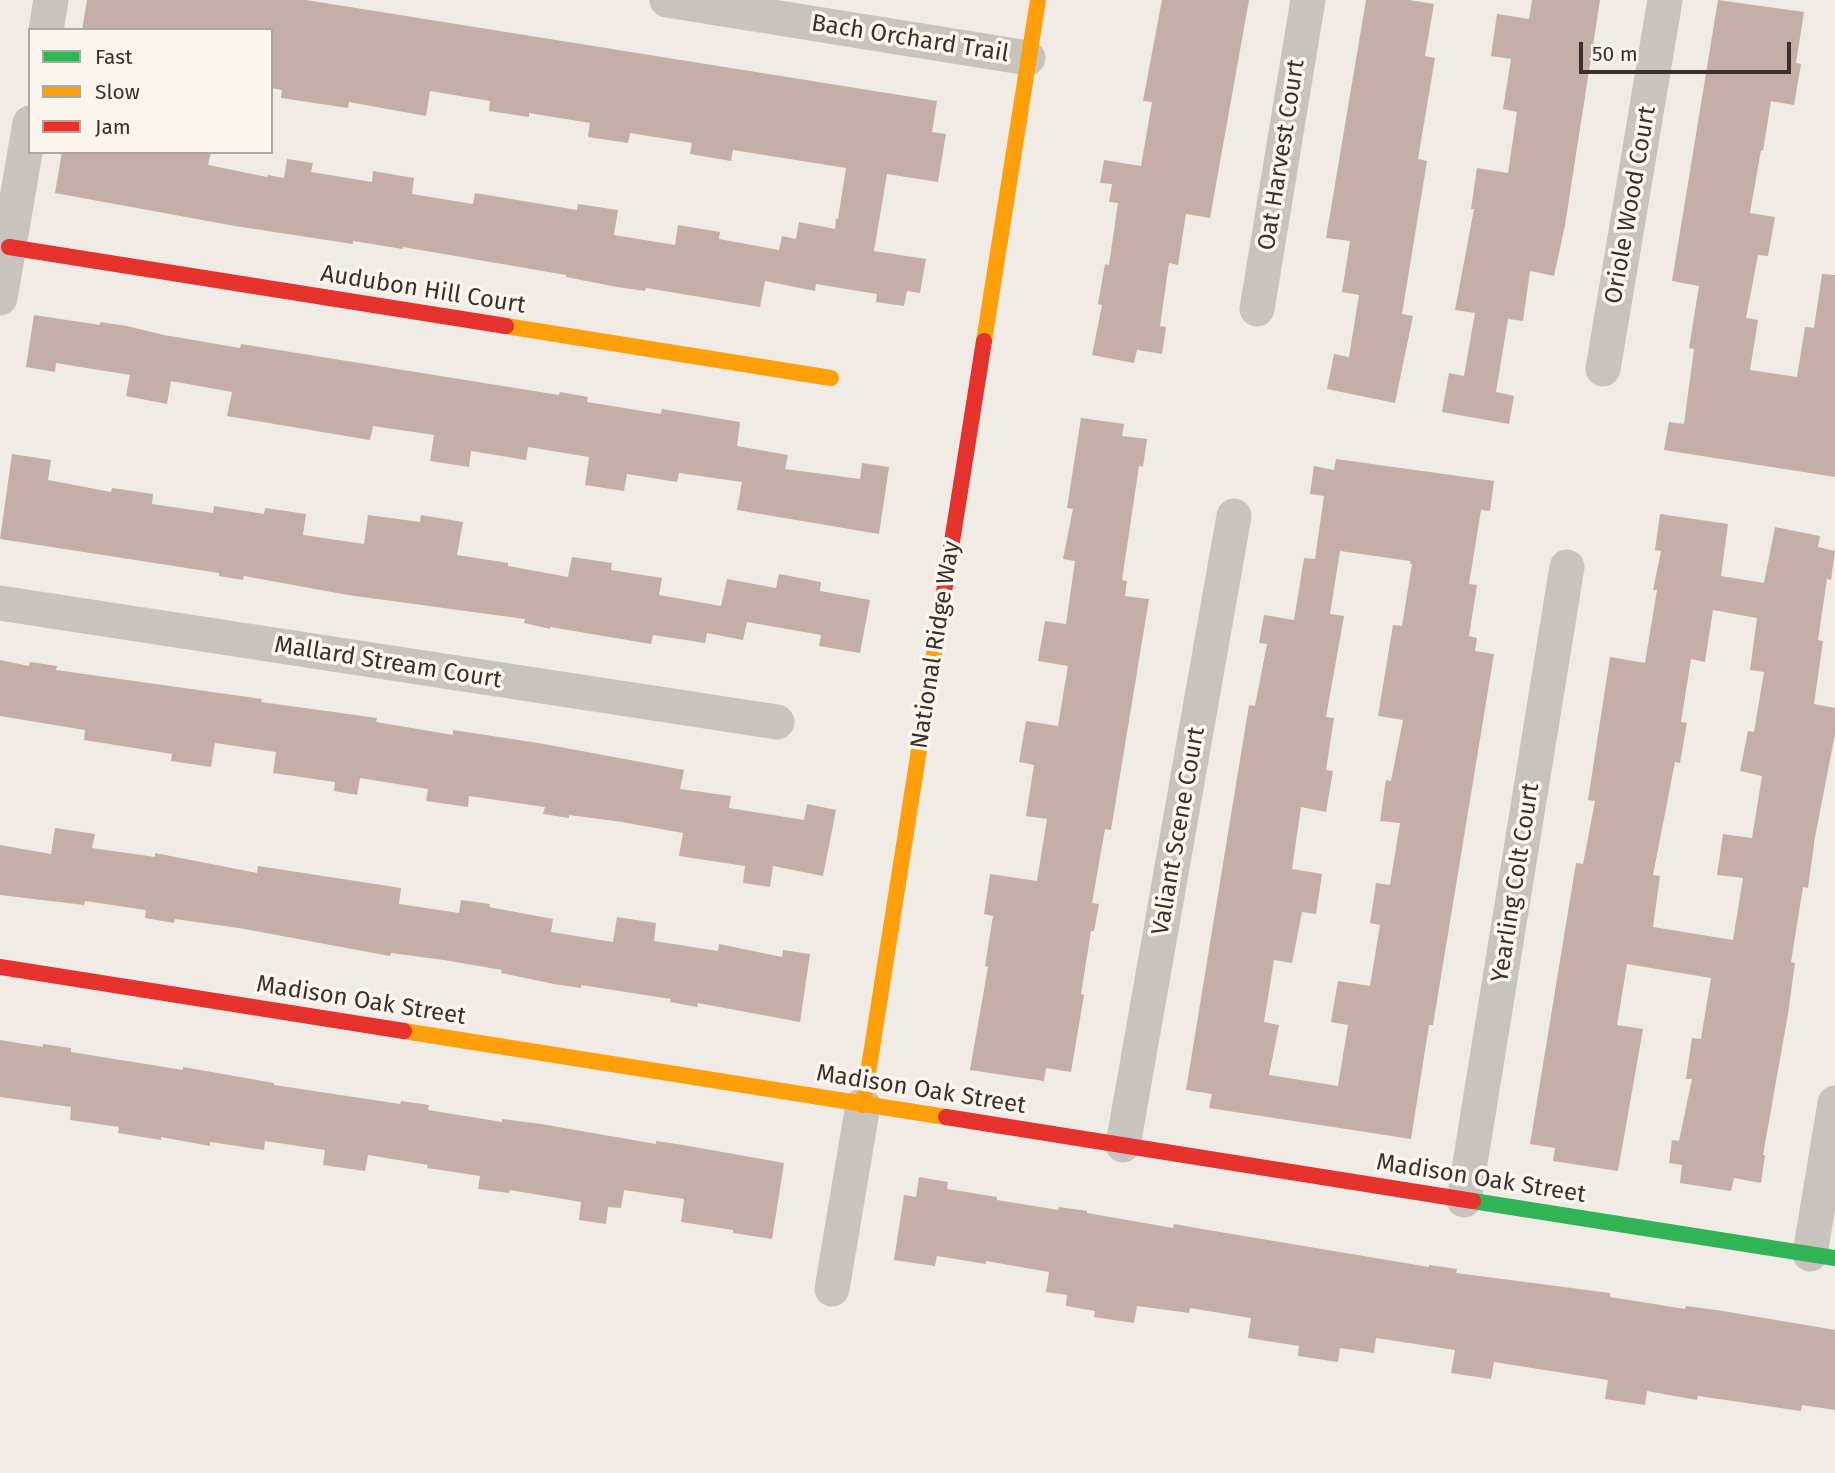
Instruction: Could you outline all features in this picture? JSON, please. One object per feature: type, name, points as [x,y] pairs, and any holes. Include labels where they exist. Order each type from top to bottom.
[{"type":"street","points":[[46,28],[51,0]]},
{"type":"street","name":"Bach Orchard Trail","points":[[667,0],[1028,58]]},
{"type":"street","name":"National Ridge Way","points":[[832,1289],[1038,0]]},
{"type":"street","name":"Oat Harvest Court","points":[[1257,309],[1308,0]]},
{"type":"street","name":"Oriole Wood Court","points":[[1603,369],[1665,0]]},
{"type":"street","points":[[0,298],[28,135]]},
{"type":"street","name":"Audubon Hill Court","points":[[9,247],[831,378]]},
{"type":"street","name":"Valiant Scene Court","points":[[1124,1145],[1234,516]]},
{"type":"street","name":"Yearling Colt Court","points":[[1465,1200],[1567,567]]},
{"type":"street","name":"Mallard Stream Court","points":[[0,603],[777,722]]},
{"type":"street","name":"Madison Oak Street","points":[[0,967],[1822,1256]]},
{"type":"street","points":[[1822,1256],[1835,1103]]},
{"type":"building","points":[[87,0],[306,0],[937,101],[932,132],[946,134],[938,182],[887,174],[874,251],[926,259],[920,293],[907,291],[904,306],[876,302],[877,294],[816,284],[815,291],[765,281],[760,307],[646,288],[645,291],[617,287],[566,275],[403,247],[353,241],[353,244],[235,226],[55,193],[62,154],[211,154],[208,165],[267,177],[284,178],[287,159],[313,163],[311,172],[372,182],[373,171],[414,178],[412,194],[473,204],[475,193],[577,210],[578,204],[618,210],[614,235],[675,245],[678,225],[720,232],[719,239],[779,250],[782,236],[796,239],[799,222],[835,229],[838,219],[846,168],[733,150],[731,161],[690,154],[692,143],[630,133],[628,143],[588,137],[590,123],[529,113],[529,117],[489,111],[490,101],[430,91],[426,116],[349,102],[348,108],[281,98],[282,90],[273,88],[273,28],[82,28]]},
{"type":"building","points":[[1162,0],[1249,0],[1210,218],[1186,214],[1178,265],[1169,263],[1160,326],[1166,327],[1162,354],[1137,350],[1134,363],[1092,355],[1102,305],[1098,304],[1105,264],[1109,265],[1118,203],[1109,202],[1112,184],[1100,183],[1104,160],[1141,166],[1152,102],[1143,101]]},
{"type":"building","points":[[1366,0],[1409,0],[1434,4],[1425,56],[1435,58],[1418,159],[1427,161],[1402,314],[1413,316],[1395,403],[1327,389],[1334,354],[1349,357],[1359,295],[1342,292],[1350,241],[1326,238]]},
{"type":"building","points":[[1532,0],[1600,0],[1565,225],[1554,276],[1530,271],[1523,321],[1508,319],[1496,392],[1514,396],[1509,424],[1442,412],[1449,373],[1464,376],[1475,313],[1455,310],[1474,209],[1471,209],[1477,168],[1508,173],[1517,112],[1503,109],[1511,59],[1491,56],[1497,14],[1529,19]]},
{"type":"building","points":[[1718,0],[1804,12],[1796,63],[1801,64],[1794,105],[1771,101],[1763,151],[1761,150],[1750,213],[1775,217],[1768,256],[1758,255],[1746,318],[1758,320],[1750,370],[1797,377],[1805,327],[1814,328],[1822,274],[1835,275],[1835,477],[1664,450],[1669,422],[1684,424],[1694,349],[1689,348],[1699,286],[1672,281]]},
{"type":"building","points":[[34,315],[100,325],[100,322],[127,326],[240,348],[241,344],[559,395],[560,392],[588,397],[587,402],[661,414],[662,409],[740,422],[737,446],[788,455],[785,469],[860,479],[862,463],[889,467],[879,534],[737,510],[742,482],[679,473],[677,482],[627,474],[624,491],[585,485],[589,457],[528,447],[526,460],[471,451],[469,467],[430,461],[434,435],[373,426],[370,440],[227,416],[232,392],[171,381],[167,404],[126,396],[130,375],[56,363],[55,372],[26,367]]},
{"type":"building","points":[[1081,418],[1124,424],[1122,436],[1147,439],[1143,467],[1139,466],[1122,580],[1127,581],[1125,596],[1149,599],[1111,830],[1105,829],[1092,903],[1099,904],[1094,931],[1091,931],[1071,1072],[1046,1068],[1044,1081],[970,1070],[988,967],[985,966],[993,916],[984,914],[990,874],[1037,881],[1047,819],[1026,816],[1034,765],[1019,762],[1026,721],[1058,726],[1068,666],[1038,661],[1045,621],[1066,624],[1075,561],[1063,559],[1073,509],[1067,508]]},
{"type":"building","points":[[12,454],[51,460],[48,480],[111,492],[112,488],[153,494],[152,504],[213,513],[214,506],[264,514],[265,508],[306,514],[303,535],[364,544],[368,515],[420,522],[421,515],[463,522],[457,555],[568,577],[572,557],[612,563],[611,570],[662,578],[659,595],[721,606],[727,579],[776,588],[779,574],[821,582],[820,591],[870,600],[860,653],[819,646],[821,635],[747,622],[743,640],[707,633],[705,643],[653,635],[651,644],[550,629],[524,623],[525,619],[348,595],[244,576],[243,580],[219,576],[219,573],[0,539]]},
{"type":"building","points":[[1336,459],[1494,481],[1490,511],[1481,510],[1469,584],[1477,585],[1469,636],[1477,638],[1475,651],[1494,654],[1433,1025],[1429,1025],[1411,1139],[1209,1108],[1212,1094],[1186,1090],[1249,705],[1255,706],[1267,644],[1259,643],[1264,615],[1294,620],[1304,558],[1315,559],[1324,496],[1310,494],[1314,466],[1334,470]],"holes":[[[1340,551],[1410,561],[1412,564],[1402,626],[1393,625],[1378,716],[1403,720],[1391,781],[1386,780],[1380,821],[1400,823],[1390,885],[1376,883],[1370,923],[1380,925],[1370,986],[1338,981],[1331,1022],[1348,1025],[1338,1086],[1269,1075],[1279,1025],[1264,1022],[1274,960],[1292,963],[1302,912],[1316,914],[1322,874],[1292,869],[1301,807],[1326,812],[1333,771],[1326,770],[1334,718],[1326,717],[1344,616],[1330,614]]]},
{"type":"building","points":[[1660,514],[1728,524],[1721,576],[1764,583],[1775,527],[1820,536],[1818,547],[1835,551],[1831,580],[1827,579],[1818,640],[1823,641],[1814,704],[1835,708],[1835,734],[1808,888],[1803,887],[1791,962],[1795,963],[1788,1014],[1763,1155],[1761,1183],[1734,1178],[1731,1191],[1680,1183],[1682,1165],[1669,1163],[1672,1140],[1679,1141],[1692,1079],[1686,1079],[1692,1038],[1701,1039],[1711,978],[1627,964],[1617,1025],[1643,1029],[1618,1171],[1553,1161],[1555,1148],[1530,1144],[1576,863],[1583,864],[1595,801],[1588,800],[1610,657],[1645,663],[1657,590],[1653,590],[1661,551],[1655,550]],"holes":[[[1713,610],[1757,618],[1750,670],[1764,672],[1754,732],[1748,731],[1740,771],[1762,776],[1752,838],[1723,834],[1717,875],[1743,878],[1733,940],[1653,927],[1660,876],[1653,875],[1675,762],[1680,763],[1687,723],[1681,722],[1691,659],[1705,662]]]},
{"type":"building","points":[[0,660],[29,666],[30,662],[57,666],[56,670],[377,718],[376,722],[453,735],[453,730],[538,743],[684,770],[680,789],[731,796],[729,808],[804,820],[807,804],[836,810],[823,876],[773,866],[770,887],[743,883],[745,866],[679,856],[683,833],[622,822],[543,814],[545,807],[469,796],[468,807],[426,801],[428,789],[360,778],[357,795],[334,791],[335,782],[273,773],[276,752],[215,743],[211,767],[171,761],[172,754],[84,740],[85,730],[0,716]]},
{"type":"building","points":[[55,828],[95,834],[92,848],[155,857],[155,853],[257,873],[258,866],[401,888],[399,904],[459,913],[461,900],[490,904],[489,907],[553,919],[551,932],[613,942],[617,917],[656,923],[654,941],[718,951],[719,944],[782,957],[783,950],[810,954],[800,1022],[698,1003],[697,1007],[670,1002],[671,999],[581,985],[581,988],[554,984],[501,973],[502,970],[444,960],[391,953],[390,956],[175,919],[174,923],[145,918],[146,910],[85,901],[84,905],[0,895],[0,845],[51,854]]},
{"type":"building","points":[[0,1040],[43,1047],[43,1044],[71,1048],[71,1052],[183,1070],[183,1067],[274,1085],[400,1104],[401,1101],[429,1105],[428,1110],[502,1122],[502,1119],[541,1124],[784,1163],[772,1239],[681,1222],[684,1199],[624,1190],[621,1208],[608,1207],[606,1224],[579,1220],[581,1202],[510,1190],[509,1193],[478,1189],[480,1176],[427,1168],[428,1165],[368,1155],[365,1171],[323,1165],[325,1150],[265,1141],[264,1150],[210,1142],[210,1146],[118,1133],[119,1127],[70,1120],[71,1107],[0,1097]]},
{"type":"building","points":[[919,1177],[948,1182],[947,1189],[997,1197],[997,1200],[1058,1210],[1059,1207],[1087,1211],[1173,1228],[1174,1224],[1429,1267],[1457,1269],[1456,1273],[1610,1293],[1610,1297],[1685,1309],[1686,1306],[1723,1311],[1835,1330],[1835,1410],[1802,1405],[1801,1411],[1698,1396],[1697,1400],[1647,1391],[1645,1405],[1605,1399],[1608,1380],[1494,1362],[1491,1379],[1451,1373],[1455,1350],[1376,1338],[1374,1353],[1340,1348],[1338,1362],[1298,1356],[1299,1346],[1248,1338],[1251,1318],[1190,1308],[1189,1313],[1137,1306],[1134,1323],[1094,1317],[1095,1311],[1066,1306],[1067,1295],[1046,1292],[1049,1272],[937,1256],[935,1266],[894,1260],[904,1195],[916,1197]]},
{"type":"traffic: fast","points":[[1473,1201],[1835,1258]]},
{"type":"traffic: slow","points":[[984,341],[1038,0]]},
{"type":"traffic: slow","points":[[506,326],[831,378]]},
{"type":"traffic: slow","points":[[863,1105],[939,623]]},
{"type":"traffic: slow","points":[[404,1031],[946,1117]]},
{"type":"traffic: jam","points":[[9,247],[506,326]]},
{"type":"traffic: jam","points":[[939,623],[984,341]]},
{"type":"traffic: jam","points":[[0,967],[404,1031]]},
{"type":"traffic: jam","points":[[946,1117],[1473,1201]]}]
